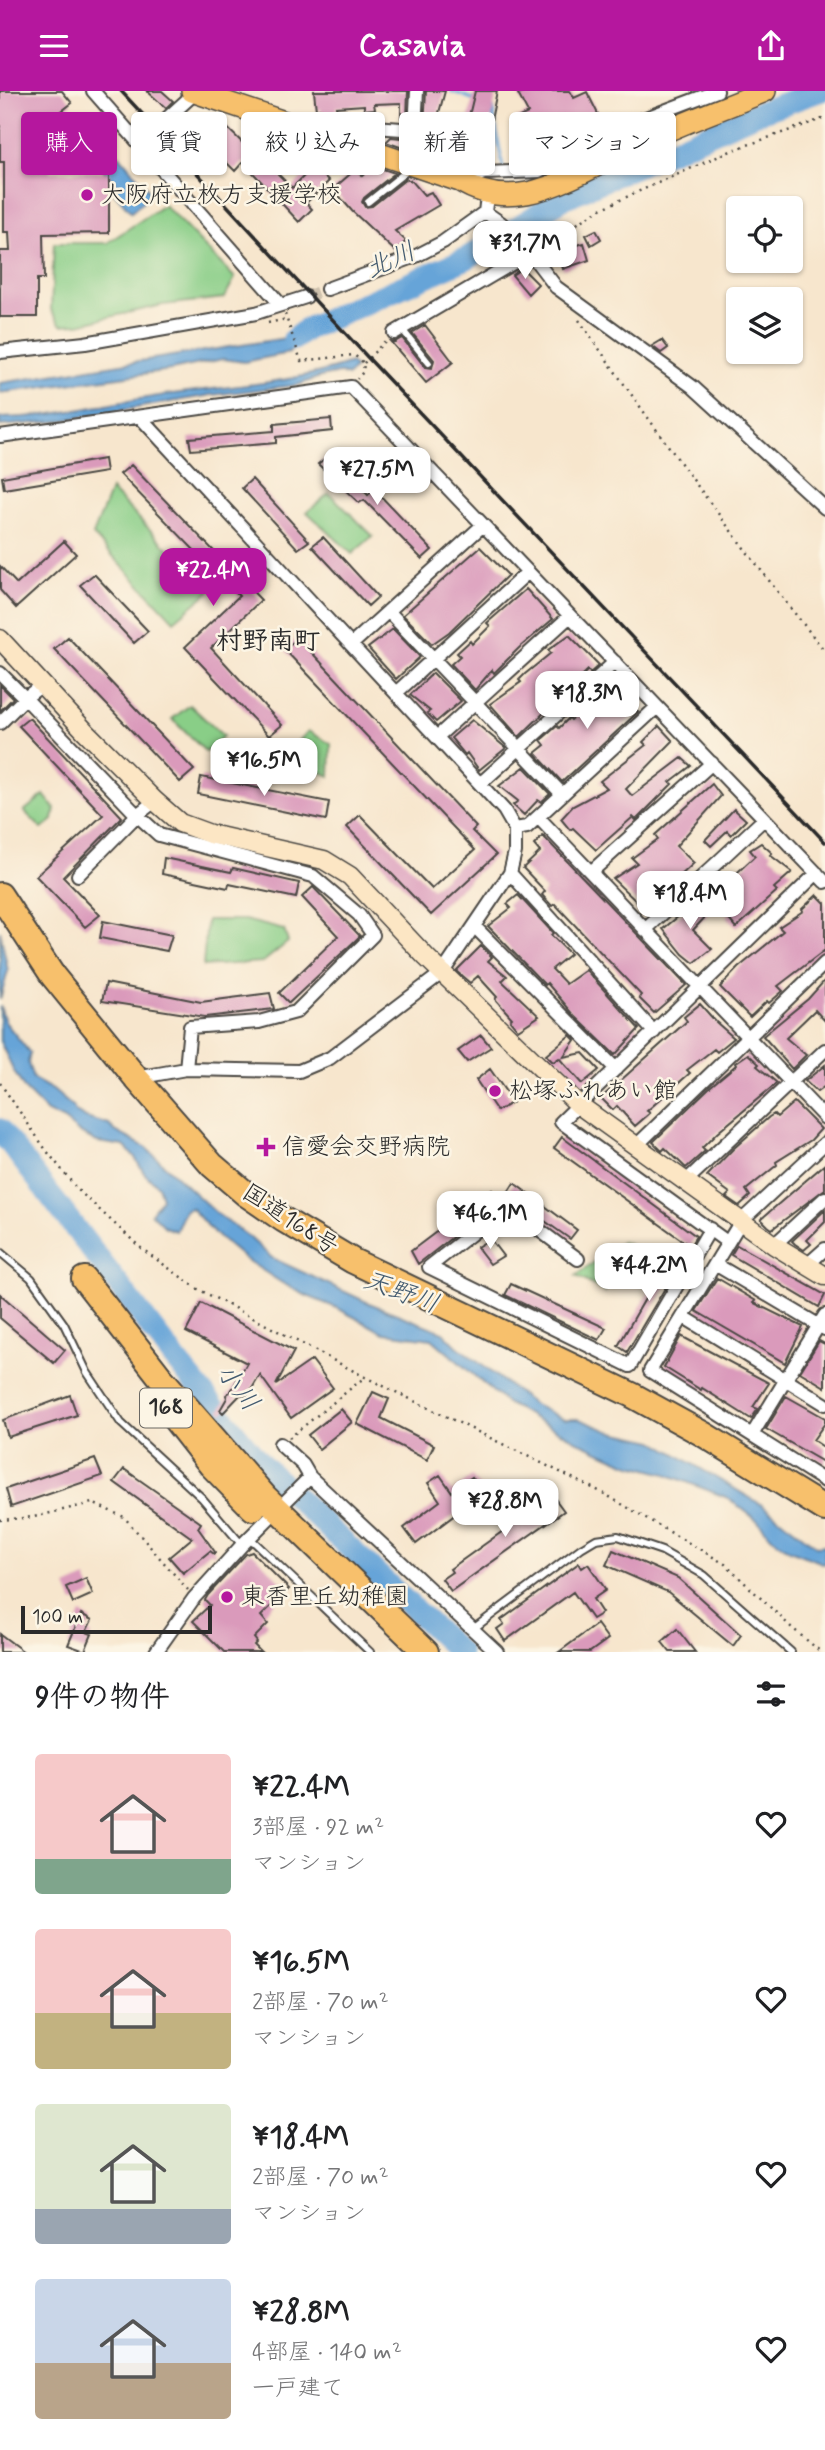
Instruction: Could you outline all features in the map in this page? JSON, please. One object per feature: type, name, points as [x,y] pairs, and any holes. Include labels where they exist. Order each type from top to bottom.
[{"type":"highway","name":"国道168号","points":[[0,895],[53,976],[136,1078],[212,1165],[246,1194],[353,1261],[632,1395],[703,1434],[825,1509]]},
{"type":"highway","name":"168","points":[[79,1283],[259,1529],[406,1652]]},
{"type":"highway","points":[[259,1529],[426,1652]]},
{"type":"main road","points":[[195,91],[256,112]]},
{"type":"main road","points":[[441,175],[460,181],[486,203],[528,193],[560,181],[661,133],[765,91]]},
{"type":"street","points":[[93,91],[131,133]]},
{"type":"street","points":[[173,112],[195,91]]},
{"type":"street","points":[[416,112],[418,91]]},
{"type":"street","points":[[455,175],[460,181],[484,173],[539,171],[630,124],[717,91]]},
{"type":"street","points":[[168,175],[281,305]]},
{"type":"street","points":[[327,289],[416,256],[443,242],[486,203],[556,287],[693,387],[825,508]]},
{"type":"street","points":[[398,331],[528,252]]},
{"type":"street","points":[[0,352],[85,343],[256,313],[306,297]]},
{"type":"street","points":[[0,436],[351,387],[821,878],[700,987],[561,1122],[727,1242]]},
{"type":"street","points":[[136,1078],[186,1069],[299,1071],[330,1058],[443,972],[510,873],[515,852],[515,829],[504,810],[141,417]]},
{"type":"street","points":[[351,645],[483,525]]},
{"type":"street","points":[[396,693],[528,572]]},
{"type":"street","points":[[388,611],[562,794]]},
{"type":"street","points":[[437,737],[570,616]]},
{"type":"street","points":[[0,639],[155,801],[180,823],[210,834],[324,860],[350,877],[579,1105],[774,1245],[825,1276]]},
{"type":"street","points":[[480,784],[615,662]]},
{"type":"street","points":[[0,673],[159,835],[313,876],[359,915],[373,935],[296,1012],[259,1022],[190,1027],[186,1069]]},
{"type":"street","points":[[0,723],[42,685]]},
{"type":"street","points":[[515,829],[527,827],[657,707]]},
{"type":"street","points":[[591,872],[712,763]]},
{"type":"street","points":[[78,875],[137,815],[155,801]]},
{"type":"street","points":[[538,817],[825,1118]]},
{"type":"street","points":[[645,930],[764,818]]},
{"type":"street","points":[[510,873],[654,1032]]},
{"type":"street","points":[[475,927],[616,1069]]},
{"type":"street","points":[[636,1146],[825,963]]},
{"type":"street","points":[[685,1182],[825,1050]]},
{"type":"street","points":[[825,1143],[741,1221],[650,1371],[825,1481]]},
{"type":"street","points":[[774,1245],[825,1198]]},
{"type":"street","points":[[578,1259],[507,1206],[429,1267],[630,1366],[710,1229]]},
{"type":"street","points":[[807,1265],[825,1249]]},
{"type":"street","points":[[715,1264],[823,1323],[752,1435]]},
{"type":"street","points":[[684,1317],[825,1404]]},
{"type":"street","points":[[281,1444],[303,1465],[310,1478],[497,1652]]},
{"type":"street","points":[[156,1652],[194,1598],[310,1478]]},
{"type":"lane","points":[[368,202],[402,175]]},
{"type":"lane","points":[[398,331],[429,363]]},
{"type":"lane","points":[[0,1252],[31,1278],[64,1324],[87,1372],[121,1423],[202,1497],[259,1529],[370,1652]]},
{"type":"lane","points":[[473,1629],[581,1548],[596,1539],[618,1535],[662,1551],[704,1575],[791,1652]]},
{"type":"path","points":[[528,252],[601,209],[733,150],[825,118]]},
{"type":"path","points":[[287,319],[301,361],[355,355],[364,363]]},
{"type":"path","points":[[579,321],[761,572],[825,651]]},
{"type":"path","points":[[351,387],[363,372],[364,363],[398,331]]},
{"type":"path","points":[[0,1083],[46,1150],[78,1189],[142,1249],[198,1289],[365,1377],[601,1492],[725,1564],[790,1627],[821,1652]]},
{"type":"path","points":[[281,1444],[365,1377]]},
{"type":"path","points":[[0,1520],[34,1517],[92,1503],[124,1517],[194,1598]]},
{"type":"green space","points":[[164,205],[235,278],[224,298],[163,305],[78,324],[61,325],[51,310],[54,243],[107,243]]},
{"type":"green space","points":[[111,490],[210,591],[174,621],[93,535]]},
{"type":"green space","points":[[329,493],[373,536],[352,554],[307,512]]},
{"type":"green space","points":[[190,705],[223,736],[206,752],[172,719]]},
{"type":"green space","points":[[308,731],[331,744],[330,776],[285,757]]},
{"type":"green space","points":[[44,795],[55,809],[53,820],[42,829],[24,811]]},
{"type":"green space","points":[[207,920],[245,920],[284,930],[288,942],[263,962],[203,966]]},
{"type":"green space","points":[[622,1242],[634,1247],[605,1292],[576,1276]]},
{"type":"water","points":[[119,155],[131,169],[131,175],[136,175],[152,194],[131,212],[113,191],[119,186],[109,175],[117,175]]},
{"type":"water","points":[[318,321],[322,328],[303,336],[289,353],[244,362],[223,359],[171,370],[0,393],[0,383],[286,338]]},
{"type":"water","points":[[351,363],[355,368],[348,376],[339,373],[298,385],[211,395],[59,421],[0,426],[0,418],[62,412],[282,380]]},
{"type":"water","points":[[0,931],[8,971],[0,1000]]},
{"type":"water","points":[[0,1006],[5,1022],[30,1053],[28,1063],[33,1079],[53,1090],[74,1108],[74,1111],[109,1125],[145,1147],[217,1214],[272,1258],[369,1303],[443,1332],[457,1346],[534,1405],[564,1419],[579,1419],[609,1431],[654,1441],[762,1505],[816,1546],[825,1545],[825,1564],[790,1550],[771,1537],[758,1521],[728,1498],[666,1474],[628,1464],[583,1444],[506,1403],[432,1339],[384,1333],[282,1283],[245,1259],[214,1233],[191,1208],[185,1210],[176,1231],[165,1227],[151,1213],[162,1198],[158,1186],[144,1173],[124,1146],[97,1142],[80,1133],[64,1120],[47,1112],[25,1090],[0,1041]]},
{"type":"building","points":[[0,91],[62,91],[72,103],[61,112],[21,112],[21,175],[109,175],[109,233],[43,234],[44,279],[37,279],[37,317],[0,317],[0,251],[10,251],[9,232],[4,232],[4,162],[0,162]]},
{"type":"building","points":[[147,91],[162,91],[173,101],[166,108]]},
{"type":"building","points":[[314,91],[408,91],[407,112],[401,112],[401,103],[374,104],[375,109],[364,110],[364,105],[336,107],[337,112],[316,110]]},
{"type":"building","points":[[426,91],[445,91],[439,112],[425,112]]},
{"type":"building","points":[[475,91],[497,91],[493,112],[470,112]]},
{"type":"building","points":[[525,91],[570,91],[574,98],[587,92],[597,112],[527,112],[518,94]]},
{"type":"building","points":[[227,128],[241,141],[241,164],[235,171],[227,163]]},
{"type":"building","points":[[391,137],[399,138],[399,147],[386,142]]},
{"type":"building","points":[[385,170],[395,173],[364,198],[362,202],[365,207],[372,206],[406,179],[412,181],[424,195],[431,192],[439,205],[395,231],[406,241],[396,252],[352,211],[333,189],[349,175],[385,175]]},
{"type":"building","points":[[255,175],[279,175],[292,188],[305,175],[323,175],[329,181],[306,203],[312,209],[299,222]]},
{"type":"building","points":[[596,230],[601,239],[591,245],[586,235]]},
{"type":"building","points":[[584,243],[589,260],[563,269],[558,251]]},
{"type":"building","points":[[522,268],[538,284],[528,294],[512,275]]},
{"type":"building","points":[[425,325],[453,362],[426,383],[390,341],[395,342],[402,338],[425,367],[432,368],[434,360],[412,333]]},
{"type":"building","points":[[662,340],[668,348],[661,353],[652,346]]},
{"type":"building","points":[[331,419],[332,431],[276,437],[276,443],[191,450],[189,438],[274,431],[274,424]]},
{"type":"building","points":[[329,455],[368,495],[374,489],[432,550],[422,559],[364,500],[359,503],[318,464]]},
{"type":"building","points":[[104,459],[106,472],[4,489],[2,477]]},
{"type":"building","points":[[131,465],[261,600],[211,648],[282,725],[269,736],[185,647],[239,596],[120,474]]},
{"type":"building","points":[[252,479],[309,541],[298,549],[242,488]]},
{"type":"building","points":[[323,537],[378,597],[368,606],[312,546]]},
{"type":"building","points":[[64,541],[76,554],[16,608],[0,590],[0,566],[17,584]]},
{"type":"building","points":[[480,547],[508,575],[449,632],[432,644],[403,615]]},
{"type":"building","points":[[94,574],[148,631],[134,643],[80,585]]},
{"type":"building","points":[[526,589],[553,619],[494,673],[492,670],[475,690],[451,664],[460,656],[457,653],[470,641],[472,644],[490,626],[487,623]]},
{"type":"building","points":[[393,629],[420,657],[396,679],[368,648]]},
{"type":"building","points":[[569,635],[599,665],[590,673],[588,670],[519,737],[490,704],[521,682],[519,680],[525,674],[551,653],[548,650]]},
{"type":"building","points":[[68,637],[194,770],[180,782],[54,649]]},
{"type":"building","points":[[298,638],[476,827],[472,831],[496,855],[431,915],[347,827],[360,815],[432,889],[475,850],[284,649]]},
{"type":"building","points":[[433,673],[461,701],[436,722],[427,713],[430,711],[410,695]]},
{"type":"building","points":[[615,679],[636,703],[632,706],[638,712],[562,782],[535,753],[545,745],[541,740],[599,698],[596,695]]},
{"type":"building","points":[[0,685],[13,698],[0,711]]},
{"type":"building","points":[[29,718],[122,817],[63,877],[100,915],[85,927],[36,876],[103,815],[19,726]]},
{"type":"building","points":[[472,720],[506,748],[479,770],[467,753],[465,755],[451,738]]},
{"type":"building","points":[[659,726],[673,741],[626,789],[632,796],[682,758],[691,766],[670,782],[672,784],[636,820],[633,817],[596,850],[573,828],[570,830],[561,819],[573,806],[607,788],[600,781],[646,745],[643,742]]},
{"type":"building","points":[[524,767],[550,794],[541,802],[538,800],[524,815],[513,805],[518,801],[499,786]]},
{"type":"building","points":[[201,777],[329,802],[326,820],[198,794]]},
{"type":"building","points":[[712,784],[721,796],[676,846],[694,863],[643,908],[613,879],[637,863],[632,858],[658,839],[655,835]]},
{"type":"building","points":[[734,809],[746,820],[731,835],[727,831],[711,846],[705,840]]},
{"type":"building","points":[[543,836],[686,985],[654,1013],[639,998],[641,995],[555,904],[552,906],[542,895],[545,891],[523,868],[540,852],[534,845]]},
{"type":"building","points":[[761,843],[772,853],[770,855],[792,872],[774,888],[777,891],[736,928],[726,916],[737,907],[720,891],[712,898],[704,889],[720,877],[726,883],[755,856],[750,850]]},
{"type":"building","points":[[164,858],[231,872],[233,868],[299,883],[296,898],[229,884],[228,888],[162,874]]},
{"type":"building","points":[[313,887],[360,936],[289,1003],[279,993],[338,936],[302,897]]},
{"type":"building","points":[[518,895],[570,954],[552,969],[566,984],[586,970],[639,1029],[615,1055],[488,926],[511,908],[507,904]]},
{"type":"building","points":[[817,895],[825,903],[825,950],[778,986],[783,991],[750,1017],[720,987],[738,968],[783,931],[779,927],[803,911]]},
{"type":"building","points":[[701,898],[712,910],[693,930],[712,949],[694,963],[663,929]]},
{"type":"building","points":[[103,921],[172,935],[167,951],[100,938]]},
{"type":"building","points":[[481,946],[492,957],[488,961],[507,976],[502,981],[539,1016],[518,1030],[510,1020],[512,1018],[495,999],[497,997],[478,976],[470,983],[456,971]]},
{"type":"building","points":[[825,980],[825,1021],[815,1010],[786,1038],[806,1055],[792,1069],[763,1036],[808,999]]},
{"type":"building","points":[[106,983],[201,1002],[270,993],[274,1009],[205,1017],[102,1001]]},
{"type":"building","points":[[700,1004],[734,1038],[717,1052],[714,1049],[687,1070],[690,1073],[647,1111],[650,1113],[635,1126],[617,1106],[613,1110],[601,1098],[687,1021],[684,1017]]},
{"type":"building","points":[[481,1035],[491,1047],[467,1062],[458,1051]]},
{"type":"building","points":[[570,1035],[575,1040],[563,1057],[583,1053],[599,1070],[582,1084],[559,1058],[553,1062],[546,1055]]},
{"type":"building","points":[[748,1054],[759,1064],[757,1066],[777,1083],[717,1133],[702,1148],[705,1151],[686,1168],[665,1148],[662,1151],[653,1142],[736,1065],[735,1063]]},
{"type":"building","points":[[825,1065],[825,1086],[817,1092],[805,1081]]},
{"type":"building","name":"松塚ふれあい館","points":[[490,1069],[513,1102],[497,1111],[476,1080]]},
{"type":"building","points":[[794,1102],[821,1129],[811,1140],[776,1162],[777,1165],[746,1190],[750,1196],[739,1206],[726,1197],[730,1193],[707,1176],[769,1117],[774,1114],[777,1117]]},
{"type":"building","points":[[562,1137],[696,1236],[690,1246],[554,1148]]},
{"type":"building","points":[[825,1164],[825,1189],[772,1229],[761,1219]]},
{"type":"building","points":[[514,1183],[577,1230],[570,1239],[507,1194]]},
{"type":"building","points":[[492,1190],[500,1200],[418,1264],[411,1251]]},
{"type":"building","points":[[825,1210],[825,1222],[807,1240],[811,1244],[804,1250],[795,1244],[792,1241]]},
{"type":"building","points":[[490,1239],[503,1256],[490,1264],[477,1247]]},
{"type":"building","points":[[737,1245],[825,1295],[819,1307],[731,1255]]},
{"type":"building","points":[[669,1257],[680,1263],[627,1352],[618,1346]]},
{"type":"building","points":[[717,1278],[756,1301],[754,1303],[803,1327],[785,1363],[696,1311]]},
{"type":"building","points":[[511,1284],[606,1328],[599,1340],[505,1295]]},
{"type":"building","points":[[0,1294],[65,1350],[54,1363],[0,1318]]},
{"type":"building","points":[[201,1303],[294,1351],[276,1385],[312,1360],[333,1388],[291,1418],[260,1375],[247,1397],[241,1394],[223,1413],[220,1410],[226,1395],[247,1363],[186,1332]]},
{"type":"building","points":[[681,1336],[769,1383],[753,1407],[758,1409],[751,1419],[664,1367]]},
{"type":"building","points":[[819,1341],[825,1344],[825,1387],[800,1372]]},
{"type":"building","points":[[373,1392],[389,1399],[381,1418],[434,1445],[427,1460],[357,1424]]},
{"type":"building","points":[[70,1395],[77,1415],[8,1437],[3,1420]]},
{"type":"building","points":[[786,1396],[825,1418],[825,1423],[813,1440],[825,1448],[825,1463],[766,1429]]},
{"type":"building","points":[[341,1409],[352,1422],[319,1449],[308,1435]]},
{"type":"building","points":[[95,1459],[102,1476],[11,1507],[6,1489]]},
{"type":"building","points":[[124,1469],[201,1523],[198,1528],[214,1554],[210,1551],[183,1573],[169,1557],[192,1538],[114,1482]]},
{"type":"building","points":[[440,1475],[452,1492],[472,1477],[484,1493],[416,1544],[404,1528],[440,1501],[428,1483]]},
{"type":"building","points":[[553,1496],[564,1511],[451,1591],[442,1579],[452,1572],[450,1569],[517,1521],[507,1508],[523,1497],[533,1510]]},
{"type":"building","points":[[613,1550],[678,1578],[741,1635],[733,1646],[668,1592],[606,1565]]},
{"type":"building","points":[[252,1552],[289,1589],[261,1616],[268,1624],[254,1638],[257,1642],[254,1645],[261,1652],[224,1652],[193,1621],[210,1605],[205,1600],[208,1595],[246,1554]]},
{"type":"building","points":[[579,1563],[582,1568],[588,1564],[606,1590],[593,1599],[602,1613],[592,1619],[573,1592],[505,1641],[497,1629],[504,1624],[501,1620]]},
{"type":"building","points":[[86,1578],[93,1594],[73,1603],[66,1587]]},
{"type":"building","points":[[81,1614],[92,1620],[86,1632],[92,1634],[85,1651],[68,1645]]},
{"type":"building","points":[[597,1624],[608,1639],[590,1652],[559,1652]]},
{"type":"building","points":[[677,1629],[695,1652],[670,1652],[662,1642]]},
{"type":"building","points":[[0,1634],[24,1652],[0,1652]]},
{"type":"waterway","points":[[451,91],[475,100]]},
{"type":"waterway","name":"北川","points":[[294,339],[307,329],[467,258],[566,197],[752,115],[819,91]]},
{"type":"waterway","points":[[492,107],[503,168]]},
{"type":"waterway","points":[[505,175],[506,180],[532,177]]},
{"type":"waterway","name":"小川","points":[[0,1130],[175,1359],[260,1463],[459,1652]]},
{"type":"tunnel","points":[[306,297],[327,289]]},
{"type":"railway","points":[[121,91],[371,361],[825,842]]},
{"type":"place","name":"大阪府立枚方支援学校","points":[[87,195]]},
{"type":"place","name":"松塚ふれあい館","points":[[495,1091]]},
{"type":"place","name":"信愛会交野病院","points":[[266,1147]]},
{"type":"place","name":"東香里丘幼稚園","points":[[227,1597]]},
{"type":"district","name":"村野南町","points":[[268,642]]},
{"type":"water label","name":"天野川","points":[[401,1293]]}]
